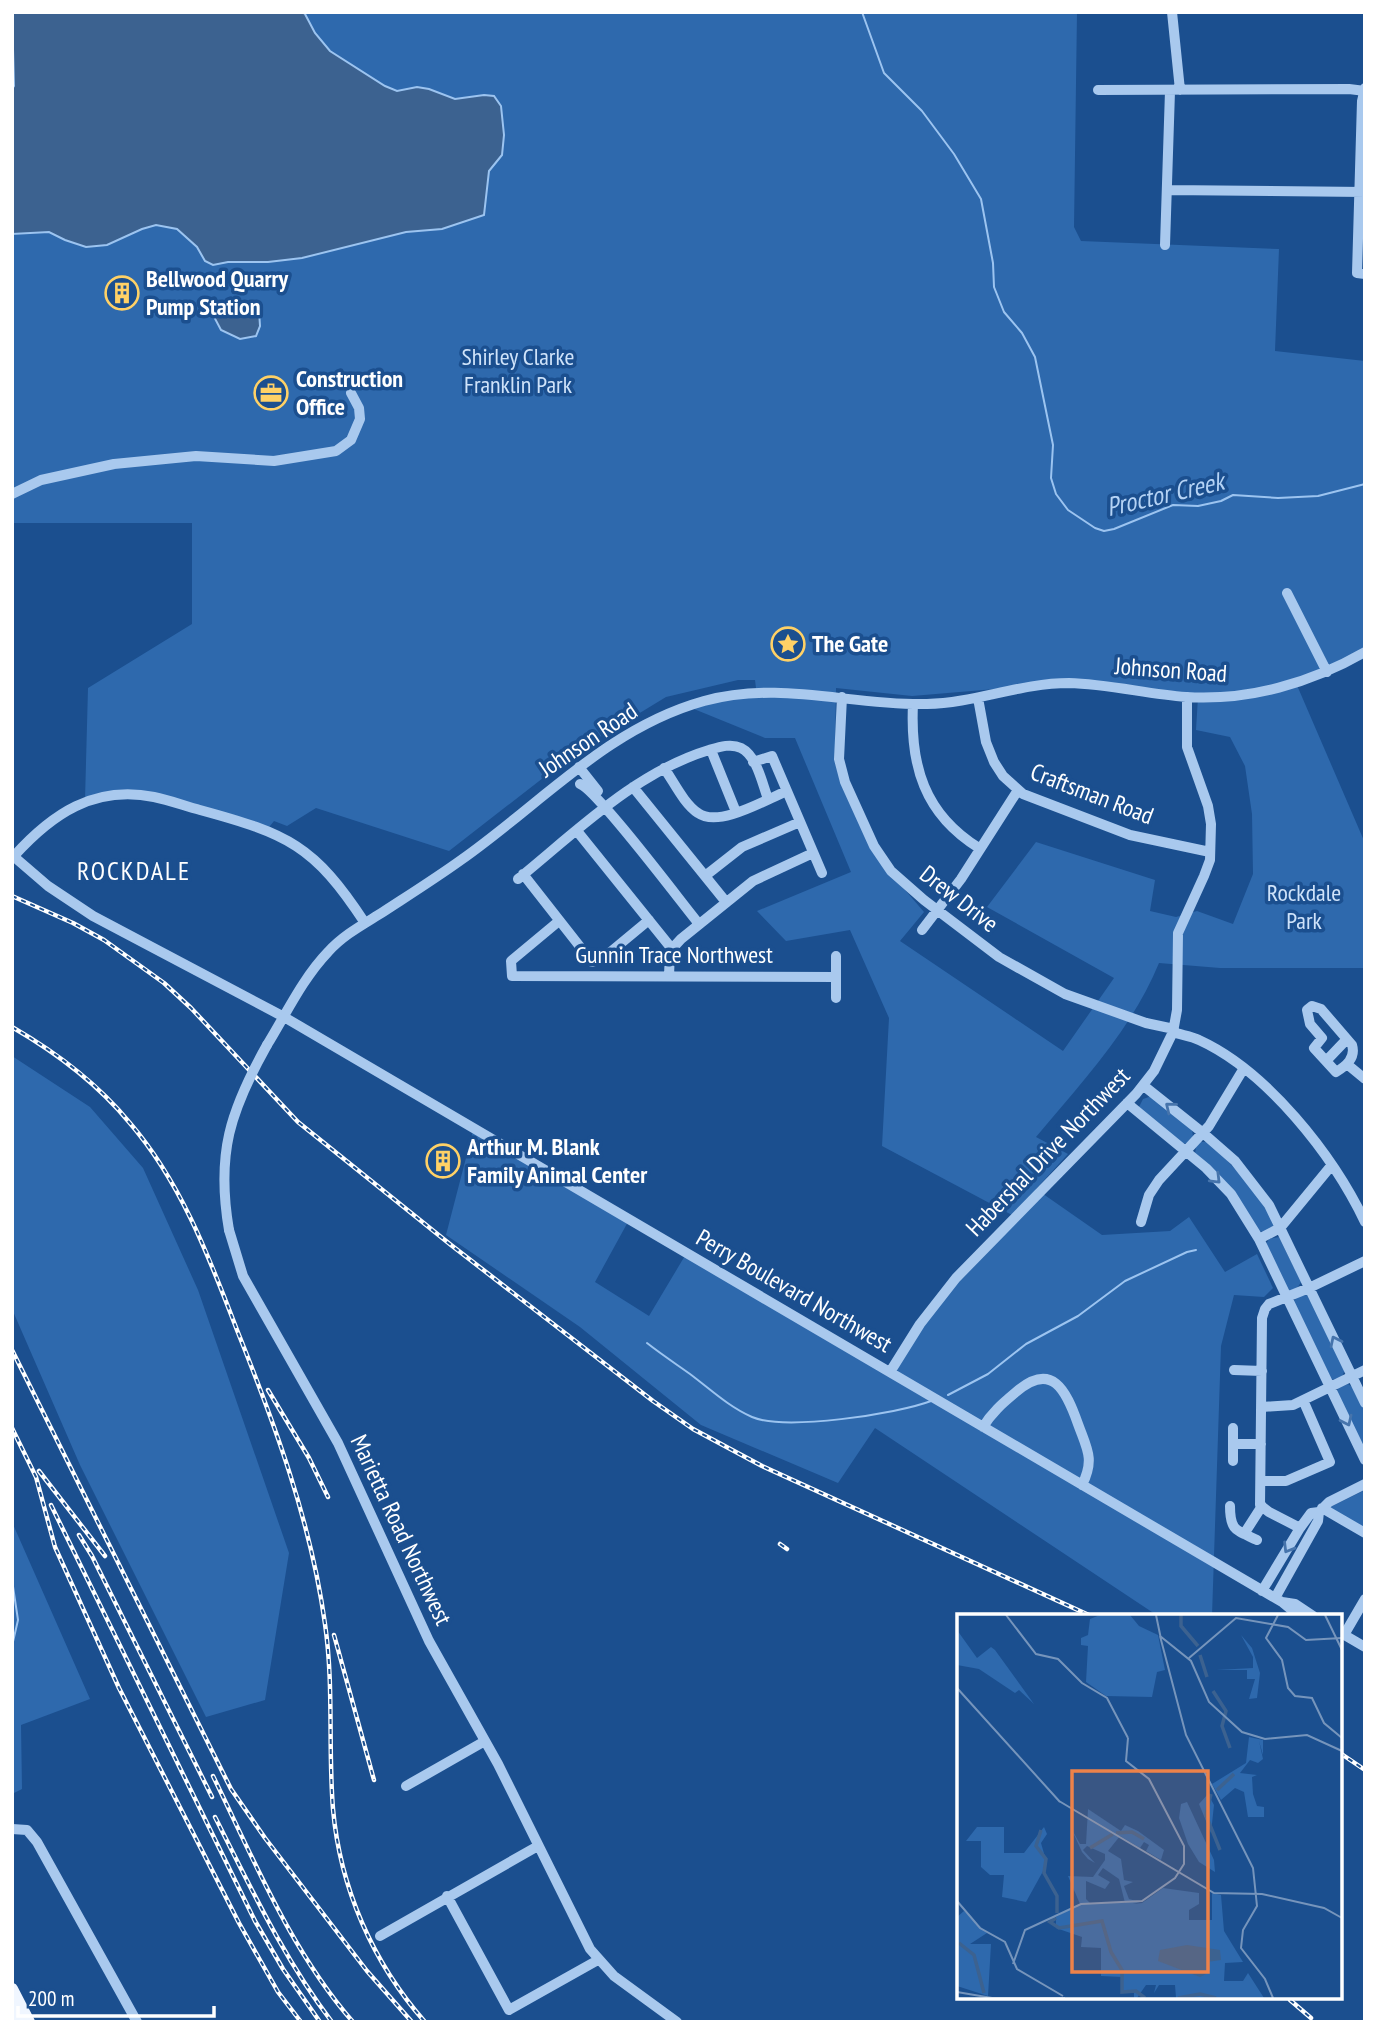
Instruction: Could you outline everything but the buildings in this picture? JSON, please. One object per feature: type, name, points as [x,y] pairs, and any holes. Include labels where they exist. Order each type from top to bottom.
[{"type":"main road","points":[[12,1989],[29,2022]]},
{"type":"main road","points":[[12,2008],[19,2022]]},
{"type":"street","points":[[1165,245],[1175,91],[1172,12]]},
{"type":"street","points":[[1098,90],[1364,90],[1357,273],[1365,274]]},
{"type":"street","points":[[1167,190],[1362,192]]},
{"type":"street","points":[[12,494],[41,480],[114,464],[196,456],[274,461],[337,451],[351,440],[360,419],[359,408],[351,393]]},
{"type":"street","points":[[1287,593],[1327,672]]},
{"type":"street","name":"Johnson Road","points":[[284,1017],[329,950],[365,923],[463,859],[575,770],[632,730],[666,714],[706,701],[748,693],[785,691],[913,704],[947,703],[1034,685],[1068,683],[1187,697],[1220,697],[1288,686],[1327,672],[1365,652]]},
{"type":"street","name":"Drew Drive","points":[[842,697],[839,759],[845,782],[874,846],[891,871],[999,957],[1065,994],[1198,1040],[1244,1068],[1298,1119],[1365,1222]]},
{"type":"street","name":"Habershal Drive Northwest","points":[[890,1373],[920,1324],[956,1278],[1144,1086],[1165,1052],[1177,1010],[1178,933],[1204,876],[1210,852],[1211,824],[1208,806],[1187,747],[1187,697]]},
{"type":"street","name":"Craftsman Road","points":[[978,698],[991,756],[1003,776],[1018,790],[1074,815],[1130,835],[1210,852]]},
{"type":"street","points":[[913,704],[913,749],[926,791],[947,821],[979,848]]},
{"type":"street","points":[[649,920],[602,959],[594,962],[588,960],[521,877],[634,787],[664,768],[711,750],[735,745],[743,749],[753,762],[768,799]]},
{"type":"street","points":[[711,750],[736,812]]},
{"type":"street","points":[[753,762],[772,756],[822,873]]},
{"type":"street","points":[[664,768],[695,812],[711,818],[724,817],[787,791]]},
{"type":"street","points":[[575,770],[580,784],[586,786],[608,807]]},
{"type":"street","points":[[575,770],[608,807],[699,923]]},
{"type":"street","points":[[634,787],[726,902]]},
{"type":"street","points":[[922,930],[961,879],[1018,790]]},
{"type":"street","points":[[13,855],[44,825],[77,805],[114,796],[153,797],[253,824],[289,840],[329,872],[365,923]]},
{"type":"street","points":[[705,876],[742,847],[800,822]]},
{"type":"street","points":[[577,831],[672,949]]},
{"type":"street","points":[[669,976],[672,949],[699,923],[753,881],[813,853]]},
{"type":"street","name":"Perry Boulevard Northwest","points":[[13,855],[48,887],[93,916],[284,1017],[1278,1600],[1296,1614]]},
{"type":"street","name":"Gunnin Trace Northwest","points":[[559,921],[511,961],[512,976],[836,976]]},
{"type":"street","points":[[836,956],[836,998]]},
{"type":"street","points":[[594,962],[595,976]]},
{"type":"street","points":[[1312,1006],[1321,1009],[1347,1039],[1353,1051],[1348,1065],[1336,1072],[1314,1048],[1322,1038],[1310,1024],[1307,1010],[1312,1006]]},
{"type":"street","name":"Marietta Road Northwest","points":[[284,1017],[243,1086],[233,1114],[226,1149],[224,1181],[229,1230],[243,1276],[338,1443],[429,1641],[485,1741],[590,1949],[614,1976],[677,2022]]},
{"type":"street","points":[[1326,1061],[1347,1039]]},
{"type":"street","points":[[1348,1065],[1365,1079]]},
{"type":"street","points":[[1141,1222],[1149,1195],[1159,1180],[1203,1133],[1244,1068]]},
{"type":"street","points":[[1144,1086],[1235,1161],[1269,1205],[1365,1403]]},
{"type":"street","points":[[1127,1103],[1231,1194],[1259,1239],[1365,1460]]},
{"type":"street","points":[[1259,1239],[1280,1228],[1331,1166]]},
{"type":"street","points":[[1300,1528],[1260,1505],[1262,1318],[1269,1304],[1309,1289],[1365,1261]]},
{"type":"street","points":[[1234,1370],[1262,1371]]},
{"type":"street","points":[[1262,1407],[1293,1405],[1365,1370]]},
{"type":"street","points":[[983,1427],[992,1412],[1030,1380],[1041,1377],[1054,1382],[1069,1401],[1090,1457],[1089,1469],[1082,1485]]},
{"type":"street","points":[[1261,1481],[1286,1481],[1330,1462],[1303,1400]]},
{"type":"street","points":[[1233,1428],[1233,1461]]},
{"type":"street","points":[[1233,1444],[1261,1444]]},
{"type":"street","points":[[1262,1591],[1311,1513],[1365,1484]]},
{"type":"street","points":[[1230,1506],[1230,1522],[1234,1529],[1257,1540]]},
{"type":"street","points":[[1244,1534],[1262,1506]]},
{"type":"street","points":[[1320,1510],[1365,1532]]},
{"type":"street","points":[[1278,1600],[1318,1521],[1320,1510]]},
{"type":"street","points":[[1342,1635],[1365,1599]]},
{"type":"street","name":"Perry Boulevard Northwest","points":[[1278,1600],[1295,1604],[1310,1614]]},
{"type":"street","points":[[1342,1635],[1365,1647]]},
{"type":"street","points":[[1342,1635],[1365,1653]]},
{"type":"street","points":[[406,1786],[485,1741]]},
{"type":"street","points":[[12,1829],[27,1830],[37,1842],[137,2022]]},
{"type":"street","points":[[380,1936],[538,1846]]},
{"type":"street","points":[[447,1896],[509,2010],[598,1960]]},
{"type":"green space","name":"Shirley Clarke Franklin Park","points":[[12,12],[1077,12],[1074,227],[1081,241],[1279,249],[1275,351],[1365,361],[1365,652],[1296,683],[1365,843],[1365,968],[1220,968],[1159,963],[1120,1033],[1036,1137],[1068,1154],[1036,1189],[1102,1235],[1170,1231],[1189,1217],[1225,1272],[1257,1254],[1273,1288],[1264,1297],[1234,1295],[1221,1346],[1212,1614],[1155,1614],[875,1428],[838,1483],[701,1425],[580,1327],[446,1235],[474,1127],[629,1220],[595,1282],[649,1316],[686,1254],[895,1372],[929,1313],[1012,1215],[882,1146],[889,1018],[850,930],[786,941],[757,911],[851,872],[795,738],[765,738],[689,707],[748,693],[756,688],[755,680],[738,680],[666,697],[579,750],[449,851],[316,808],[287,826],[274,821],[266,831],[168,797],[85,800],[88,688],[192,624],[192,523],[12,523]],"holes":[[[1116,685],[1198,697],[1196,730],[1230,737],[1245,766],[1252,814],[1253,874],[1233,924],[1197,911],[1176,917],[1150,911],[1155,880],[1036,842],[987,907],[1114,978],[1063,1051],[900,941],[924,912],[888,870],[835,760],[836,688],[912,696],[1007,688]]]},
{"type":"green space","points":[[12,1056],[90,1107],[143,1168],[198,1290],[289,1553],[265,1700],[206,1717],[80,1465],[12,1309]]},
{"type":"green space","points":[[1152,1096],[1192,1129],[1193,1137],[1189,1143],[1182,1144],[1139,1107],[1143,1099]]},
{"type":"green space","points":[[1200,1142],[1207,1142],[1245,1180],[1268,1212],[1273,1227],[1264,1232],[1259,1231],[1195,1155],[1196,1146]]},
{"type":"green space","points":[[1279,1237],[1301,1282],[1292,1290],[1287,1290],[1266,1244],[1269,1239]]},
{"type":"green space","points":[[1307,1295],[1345,1369],[1342,1377],[1331,1380],[1293,1302],[1298,1296]]},
{"type":"green space","points":[[1348,1384],[1360,1397],[1363,1406],[1365,1454],[1337,1391]]},
{"type":"green space","points":[[1365,1490],[1365,1529],[1328,1508]]},
{"type":"green space","points":[[12,1522],[90,1699],[21,1725],[22,1789],[12,1794]]},
{"type":"shaded area","points":[[12,12],[302,12],[330,51],[385,86],[397,91],[417,87],[429,89],[455,99],[494,96],[501,106],[504,135],[502,155],[489,171],[484,215],[442,229],[406,232],[302,258],[213,265],[205,261],[197,247],[177,229],[156,225],[107,245],[86,247],[49,232],[12,234]]},
{"type":"shaded area","points":[[237,306],[259,310],[260,326],[256,336],[240,339],[221,330],[212,313]]},
{"type":"waterway","name":"Proctor Creek","points":[[862,12],[884,73],[922,111],[954,154],[981,199],[993,263],[994,287],[1004,312],[1022,333],[1035,357],[1053,445],[1051,478],[1056,494],[1068,510],[1104,531],[1173,505],[1198,506],[1221,501],[1233,495],[1278,498],[1318,496],[1365,484]]},
{"type":"waterway","points":[[948,1395],[988,1374],[1026,1344],[1078,1316],[1125,1281],[1196,1250]]},
{"type":"waterway","points":[[647,1343],[735,1408],[752,1417],[768,1421],[814,1422],[841,1419],[893,1411],[931,1401]]},
{"type":"waterway","points":[[12,1580],[18,1620],[12,1646]]},
{"type":"railway","points":[[12,896],[104,940],[164,983],[298,1122],[451,1245],[693,1429],[762,1466],[1087,1614]]},
{"type":"railway","points":[[12,1027],[75,1069],[129,1122],[179,1195],[216,1275],[278,1438],[311,1548],[328,1647],[333,1809],[351,1896],[375,1950],[406,1999],[425,2022]]},
{"type":"railway","points":[[12,1350],[231,1789],[367,1971],[412,2022]]},
{"type":"railway","points":[[268,1390],[309,1458],[328,1497]]},
{"type":"railway","points":[[12,1428],[36,1477],[55,1547],[119,1688],[239,1923],[278,1992],[301,2022]]},
{"type":"railway","points":[[39,1471],[105,1556]]},
{"type":"railway","points":[[51,1505],[255,1921],[283,1969],[320,2022]]},
{"type":"railway","points":[[79,1535],[212,1797]]},
{"type":"railway","points":[[780,1544],[787,1549]]},
{"type":"railway","points":[[334,1635],[374,1780]]},
{"type":"railway","points":[[1342,1754],[1365,1770]]},
{"type":"railway","points":[[213,1776],[292,1935],[353,2022]]},
{"type":"railway","points":[[215,1817],[283,1948],[332,2022]]},
{"type":"railway","points":[[1290,2000],[1311,2018]]},
{"type":"place","name":"Bellwood Quarry Pump Station","points":[[122,293]]},
{"type":"place","name":"Construction Office","points":[[271,393]]},
{"type":"place","name":"The Gate","points":[[788,644]]},
{"type":"place","name":"Arthur M. Blank Family Animal Center","points":[[443,1161]]},
{"type":"district","name":"ROCKDALE","points":[[134,871]]},
{"type":"park label","name":"Rockdale Park","points":[[1304,907]]}]
